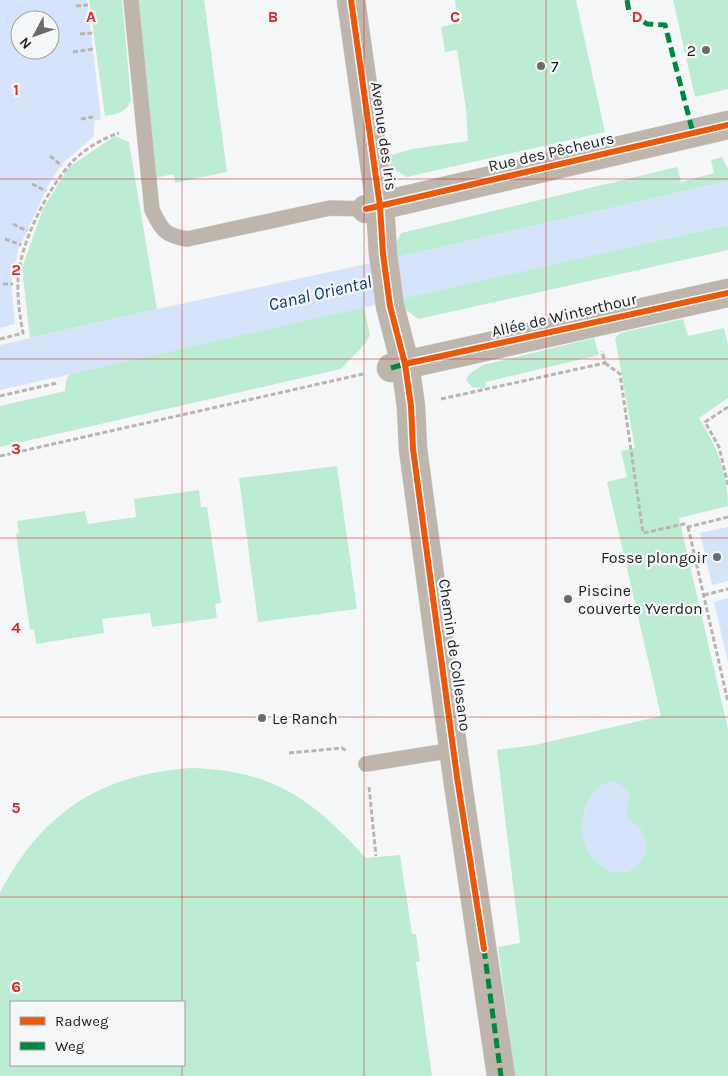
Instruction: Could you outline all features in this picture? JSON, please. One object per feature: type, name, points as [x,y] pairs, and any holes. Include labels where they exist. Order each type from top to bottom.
[{"type":"street","name":"Avenue des Iris","points":[[351,0],[373,208],[383,254],[390,306]]},
{"type":"street","name":"Rue des Pêcheurs","points":[[373,208],[728,125]]},
{"type":"street","name":"Allée de Winterthour","points":[[398,366],[728,292]]},
{"type":"street","name":"Chemin de Collesano","points":[[390,306],[398,366],[411,406],[413,449],[501,1076]]},
{"type":"lane","points":[[131,0],[152,210],[161,227],[170,236],[187,239],[330,208],[373,208]]},
{"type":"lane","points":[[366,764],[454,750]]},
{"type":"path","points":[[76,6],[88,4]]},
{"type":"path","points":[[80,34],[92,33]]},
{"type":"path","points":[[73,52],[93,49]]},
{"type":"path","points":[[81,119],[93,117]]},
{"type":"path","points":[[0,339],[23,333],[18,296],[18,278],[24,251],[39,213],[62,174],[72,161],[106,137],[144,126]]},
{"type":"path","points":[[50,156],[62,166]]},
{"type":"path","points":[[32,184],[46,191]]},
{"type":"path","points":[[13,224],[27,232]]},
{"type":"path","points":[[6,239],[21,245]]},
{"type":"path","points":[[4,284],[13,284]]},
{"type":"path","points":[[595,322],[605,364],[620,374],[643,533],[684,524],[688,527],[728,517]]},
{"type":"path","points":[[411,406],[605,364]]},
{"type":"path","points":[[0,456],[398,366]]},
{"type":"path","points":[[0,396],[57,383]]},
{"type":"path","points":[[728,407],[705,422],[719,447],[728,485]]},
{"type":"path","points":[[688,527],[728,702]]},
{"type":"path","points":[[704,595],[728,590]]},
{"type":"green space","points":[[89,0],[122,0],[131,101],[121,112],[105,116]]},
{"type":"green space","points":[[138,0],[204,0],[227,172],[175,183],[174,174],[154,178]]},
{"type":"green space","name":"7","points":[[455,0],[576,0],[605,132],[407,177],[390,167],[388,156],[412,149],[468,141],[466,109],[457,50],[445,52],[441,27],[457,23]]},
{"type":"green space","name":"2","points":[[673,0],[728,0],[728,89],[695,97]]},
{"type":"green space","points":[[115,136],[129,142],[157,309],[30,338],[22,268],[43,209],[69,167]]},
{"type":"green space","points":[[722,157],[728,169],[728,181],[394,258],[396,243],[401,233],[677,167],[681,182],[714,173],[711,160]]},
{"type":"green space","points":[[728,225],[728,250],[418,319],[402,307],[400,298]]},
{"type":"green space","points":[[364,307],[370,335],[365,344],[341,369],[0,447],[0,406],[65,391],[69,374]]},
{"type":"green space","points":[[683,319],[688,336],[724,328],[728,345],[728,398],[699,418],[720,460],[726,482],[728,506],[679,518],[728,729],[728,1076],[515,1076],[498,947],[520,943],[497,750],[535,745],[661,716],[607,482],[627,477],[621,451],[635,448],[615,338],[620,333]]},
{"type":"green space","points":[[594,338],[599,355],[486,382],[485,388],[472,387],[466,380],[469,374],[483,365]]},
{"type":"green space","points":[[337,466],[357,609],[258,622],[239,478]]},
{"type":"green space","points":[[199,490],[201,507],[207,507],[221,603],[215,604],[217,618],[152,627],[150,613],[102,619],[104,633],[36,644],[34,629],[30,630],[16,534],[19,533],[17,521],[85,511],[88,524],[136,517],[134,499]]},
{"type":"green space","points":[[190,768],[219,770],[245,775],[268,782],[308,804],[327,819],[366,858],[400,855],[412,934],[416,934],[420,961],[416,962],[432,1076],[0,1076],[0,893],[35,840],[55,820],[77,803],[101,789],[128,779],[158,772]]},
{"type":"water","points":[[0,0],[87,0],[101,119],[94,121],[94,136],[61,165],[49,184],[18,250],[11,283],[15,324],[0,328]]},
{"type":"water","name":"Canal Oriental","points":[[728,181],[728,225],[0,390],[0,345],[394,258]]},
{"type":"water","name":"Fosse plongoir","points":[[728,527],[728,581],[712,585],[700,533]]},
{"type":"water","points":[[728,598],[728,663],[714,602]]},
{"type":"water","points":[[614,781],[627,790],[630,798],[627,819],[640,827],[647,846],[640,862],[629,871],[616,872],[603,868],[592,858],[584,843],[582,825],[586,804],[591,795],[601,786]]},
{"type":"marked path","points":[[627,0],[629,12],[647,24],[665,25],[693,133]]},
{"type":"marked path","points":[[391,368],[405,364]]},
{"type":"marked path","points":[[484,949],[501,1076]]},
{"type":"cycle path","points":[[351,0],[380,206],[383,254],[390,306],[405,364],[411,406],[413,449],[457,777],[484,949]]},
{"type":"cycle path","points":[[366,209],[728,125]]},
{"type":"cycle path","points":[[405,364],[728,293]]},
{"type":"place","name":"2","points":[[706,50]]},
{"type":"place","name":"7","points":[[541,66]]},
{"type":"place","name":"Fosse plongoir","points":[[717,557]]},
{"type":"place","name":"Piscine couverte Yverdon","points":[[568,599]]},
{"type":"place","name":"Le Ranch","points":[[262,718]]}]
